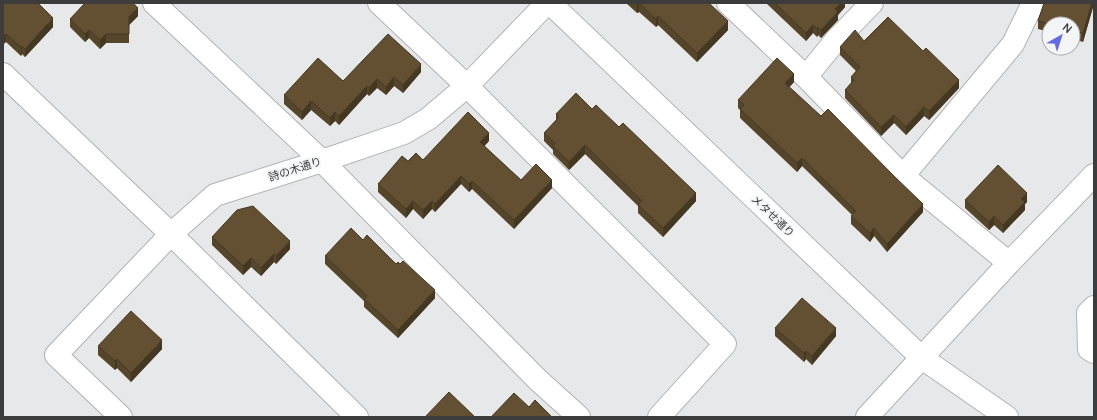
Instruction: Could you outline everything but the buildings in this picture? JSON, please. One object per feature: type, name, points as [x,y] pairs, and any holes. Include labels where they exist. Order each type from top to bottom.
[{"type":"street","points":[[154,3],[322,161],[538,380],[579,417]]},
{"type":"street","points":[[378,3],[467,86],[725,344],[659,417]]},
{"type":"street","name":"詩の木通り","points":[[121,417],[56,355],[171,234],[215,195],[404,133],[428,119],[467,86],[548,3]]},
{"type":"street","name":"メタせ通り","points":[[548,3],[922,358],[1007,417]]},
{"type":"street","points":[[728,3],[806,77],[903,176],[1009,263]]},
{"type":"street","points":[[806,77],[836,40],[872,3]]},
{"type":"street","points":[[903,176],[1013,44],[1033,3]]},
{"type":"street","points":[[3,74],[171,234],[357,417]]},
{"type":"street","points":[[867,417],[1009,263],[1094,175]]},
{"type":"street","points":[[1094,307],[1088,314],[1089,349],[1094,352]]}]
